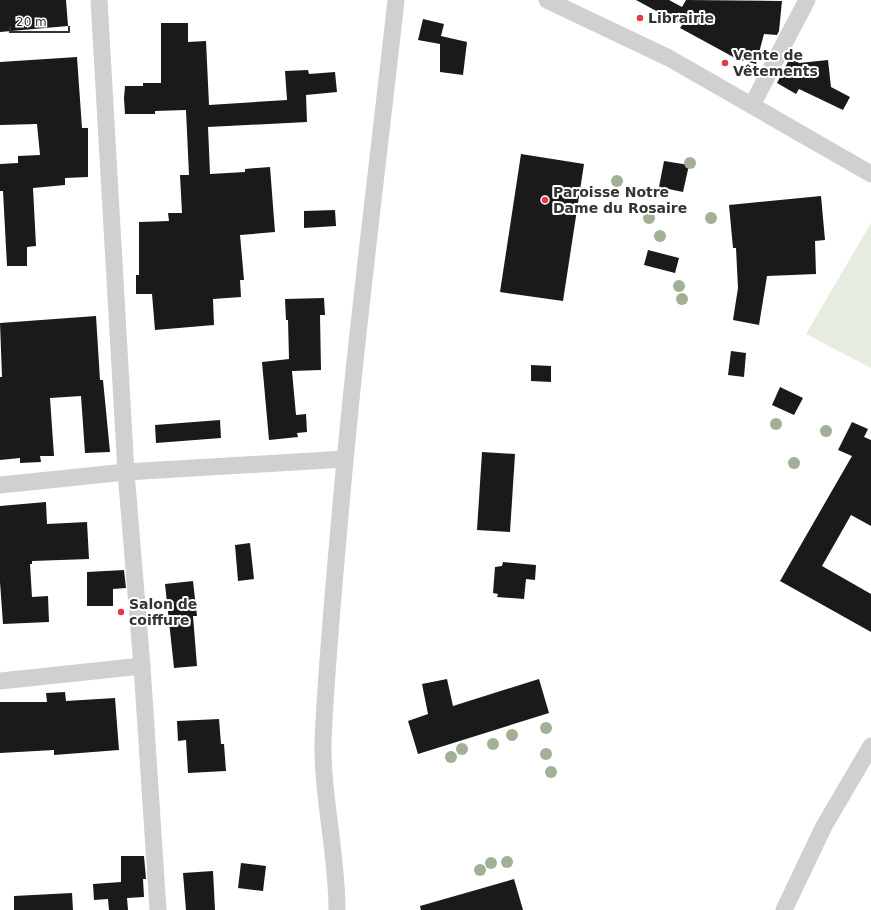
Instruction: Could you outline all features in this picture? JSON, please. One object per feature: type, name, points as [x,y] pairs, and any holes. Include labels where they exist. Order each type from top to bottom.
[{"type":"street","points":[[99,0],[126,472],[142,666],[158,910]]},
{"type":"street","points":[[337,910],[337,885],[326,787],[323,744],[327,677],[345,459],[396,0]]},
{"type":"street","points":[[547,0],[669,58],[871,174]]},
{"type":"street","points":[[752,105],[807,0]]},
{"type":"street","points":[[0,485],[126,472],[345,459]]},
{"type":"street","points":[[0,681],[142,666]]},
{"type":"street","points":[[787,909],[824,826],[871,746]]},
{"type":"shaded area","points":[[871,223],[871,368],[806,334]]},
{"type":"building","points":[[0,0],[66,0],[68,26],[0,32]]},
{"type":"building","points":[[636,0],[669,0],[682,7],[686,0],[782,1],[779,31],[777,35],[764,34],[756,64],[737,59],[680,28],[682,25]]},
{"type":"building","points":[[423,19],[444,24],[441,36],[467,42],[463,75],[440,72],[440,44],[418,40]]},
{"type":"building","points":[[161,23],[188,23],[188,42],[206,41],[209,105],[287,100],[285,71],[308,70],[309,74],[335,72],[337,92],[306,95],[307,122],[208,127],[210,174],[245,172],[245,169],[270,167],[275,232],[240,235],[244,280],[240,280],[241,297],[213,299],[214,325],[155,330],[152,294],[136,294],[136,275],[139,275],[139,222],[169,221],[168,213],[182,213],[180,175],[189,175],[186,110],[155,111],[155,114],[125,114],[124,98],[125,86],[143,86],[143,83],[161,83]]},
{"type":"building","points":[[77,57],[82,128],[88,128],[88,177],[65,178],[65,185],[33,188],[36,246],[27,247],[27,266],[7,266],[3,191],[0,191],[0,164],[18,163],[18,156],[40,155],[37,124],[0,125],[0,62]]},
{"type":"building","points":[[790,58],[799,63],[828,60],[831,87],[850,97],[843,110],[799,89],[796,94],[777,83]]},
{"type":"building","points":[[521,154],[584,164],[563,301],[500,292]]},
{"type":"building","points":[[664,161],[689,165],[683,192],[659,187]]},
{"type":"building","points":[[821,196],[825,240],[815,241],[816,274],[767,276],[759,325],[733,320],[738,288],[736,248],[733,248],[729,205]]},
{"type":"building","points":[[335,210],[336,226],[304,228],[304,211]]},
{"type":"building","points":[[648,250],[679,258],[675,273],[644,265]]},
{"type":"building","points":[[324,298],[325,315],[320,315],[321,370],[292,371],[296,415],[306,414],[307,432],[297,433],[298,437],[269,440],[262,362],[289,359],[288,320],[286,320],[285,299]]},
{"type":"building","points":[[96,316],[100,380],[103,380],[110,452],[85,453],[81,396],[50,398],[54,456],[40,456],[41,462],[20,463],[20,458],[0,460],[0,377],[2,377],[0,323]]},
{"type":"building","points":[[731,351],[746,353],[744,377],[728,375]]},
{"type":"building","points":[[531,365],[551,366],[551,382],[531,381]]},
{"type":"building","points":[[780,387],[803,398],[794,415],[772,405]]},
{"type":"building","points":[[220,420],[221,438],[156,443],[155,425]]},
{"type":"building","points":[[852,422],[868,429],[864,437],[871,440],[871,526],[851,515],[822,566],[871,594],[871,632],[780,581],[852,456],[838,450]]},
{"type":"building","points":[[482,452],[515,454],[510,532],[477,530]]},
{"type":"building","points":[[46,502],[47,524],[87,522],[89,559],[32,561],[32,564],[30,564],[32,597],[48,596],[49,622],[3,624],[0,582],[0,506]]},
{"type":"building","points":[[250,543],[254,579],[238,581],[235,545]]},
{"type":"building","points":[[503,562],[536,565],[535,580],[526,579],[524,599],[497,597],[498,594],[493,593],[495,567],[502,566]]},
{"type":"building","points":[[124,570],[126,588],[113,589],[113,606],[87,606],[87,572]]},
{"type":"building","points":[[193,581],[197,616],[193,616],[197,666],[174,668],[165,584]]},
{"type":"building","points":[[447,679],[453,706],[539,679],[549,713],[418,754],[408,721],[428,714],[422,684]]},
{"type":"building","points":[[65,692],[66,701],[115,698],[119,750],[54,755],[54,750],[0,753],[0,702],[47,702],[46,693]]},
{"type":"building","points":[[219,719],[221,744],[224,744],[226,771],[188,773],[186,740],[178,741],[177,721]]},
{"type":"building","points":[[121,856],[144,856],[146,879],[143,879],[144,897],[127,898],[128,910],[109,910],[108,899],[94,900],[93,884],[121,882]]},
{"type":"building","points":[[241,863],[266,866],[263,891],[238,888]]},
{"type":"building","points":[[213,871],[215,910],[186,910],[183,873]]},
{"type":"building","points":[[514,879],[523,910],[421,910],[420,906]]},
{"type":"building","points":[[72,893],[73,910],[14,910],[14,896]]},
{"type":"place","name":"Librairie","points":[[640,18]]},
{"type":"place","name":"Vente de Vêtements","points":[[725,63]]},
{"type":"place","name":"Paroisse Notre Dame du Rosaire","points":[[545,200]]},
{"type":"place","name":"Salon de coiffure","points":[[121,612]]}]
